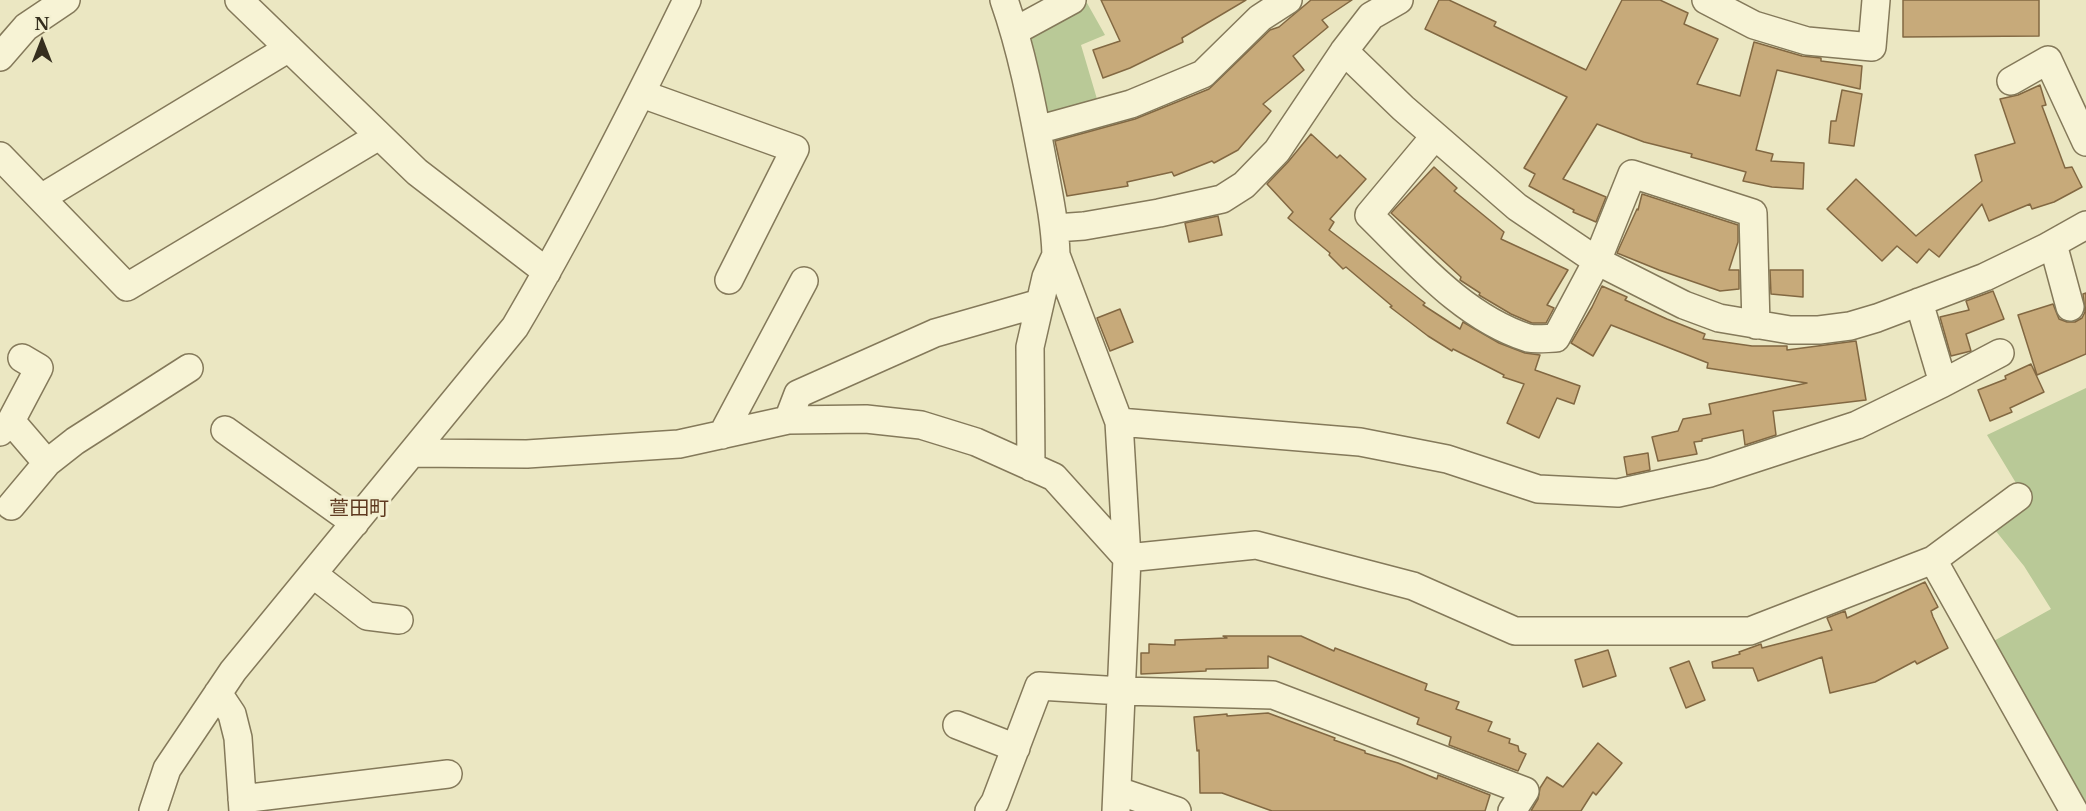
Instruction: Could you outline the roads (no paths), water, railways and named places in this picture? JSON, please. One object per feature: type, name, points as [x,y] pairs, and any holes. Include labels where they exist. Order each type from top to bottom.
[{"type":"street","points":[[0,57],[26,27],[66,0]]},
{"type":"street","points":[[239,0],[417,172],[547,272]]},
{"type":"street","points":[[153,811],[167,769],[233,670],[516,327],[642,94],[687,0]]},
{"type":"street","points":[[1004,0],[1015,31],[1037,130],[1056,241],[1119,422],[1127,558],[1117,801],[1177,811]]},
{"type":"street","points":[[1015,31],[1072,0]]},
{"type":"street","points":[[1037,130],[1131,104],[1203,74],[1260,18],[1288,0]]},
{"type":"street","points":[[1031,467],[1030,347],[1056,241],[1084,226],[1222,199],[1244,185],[1276,151],[1344,51],[1371,16],[1399,0]]},
{"type":"street","points":[[1706,0],[1754,25],[1807,41],[1872,47],[1876,0]]},
{"type":"street","points":[[41,198],[289,48]]},
{"type":"street","points":[[1344,51],[1435,136],[1517,207],[1598,261],[1684,305],[1719,318],[1800,330],[1850,326],[1985,277],[2086,225]]},
{"type":"street","points":[[2011,81],[2048,60],[2086,142]]},
{"type":"street","points":[[642,94],[795,149],[729,280]]},
{"type":"street","points":[[0,156],[127,287],[379,136]]},
{"type":"street","points":[[1435,136],[1369,215],[1441,285],[1487,319],[1530,339],[1556,338],[1598,261],[1632,174],[1753,213],[1756,325]]},
{"type":"street","points":[[2053,244],[2070,308]]},
{"type":"street","points":[[722,435],[804,281]]},
{"type":"street","points":[[1919,302],[1943,384]]},
{"type":"street","points":[[788,420],[798,394],[935,333],[1040,303]]},
{"type":"street","points":[[1119,422],[1360,442],[1447,459],[1538,489],[1618,493],[1710,473],[1857,424],[1943,384],[2000,353]]},
{"type":"street","points":[[39,367],[5,427],[47,463]]},
{"type":"street","points":[[11,506],[47,463],[75,441],[189,368]]},
{"type":"street","points":[[413,453],[527,454],[679,444],[788,420],[866,419],[921,424],[976,442],[1054,477],[1127,558]]},
{"type":"street","points":[[225,430],[355,523]]},
{"type":"street","points":[[1127,558],[1256,545],[1413,586],[1515,631],[1750,631],[1933,560],[2018,497]]},
{"type":"street","points":[[1933,560],[2074,811]]},
{"type":"street","points":[[313,574],[367,616],[399,620]]},
{"type":"street","points":[[989,811],[995,802],[1039,686],[1122,691],[1273,694],[1525,791],[1512,811]]},
{"type":"street","points":[[218,693],[232,714],[238,738],[243,805],[448,774]]},
{"type":"street","points":[[957,725],[1016,748]]},
{"type":"district","name":"萱田町","points":[[359,509]]}]
